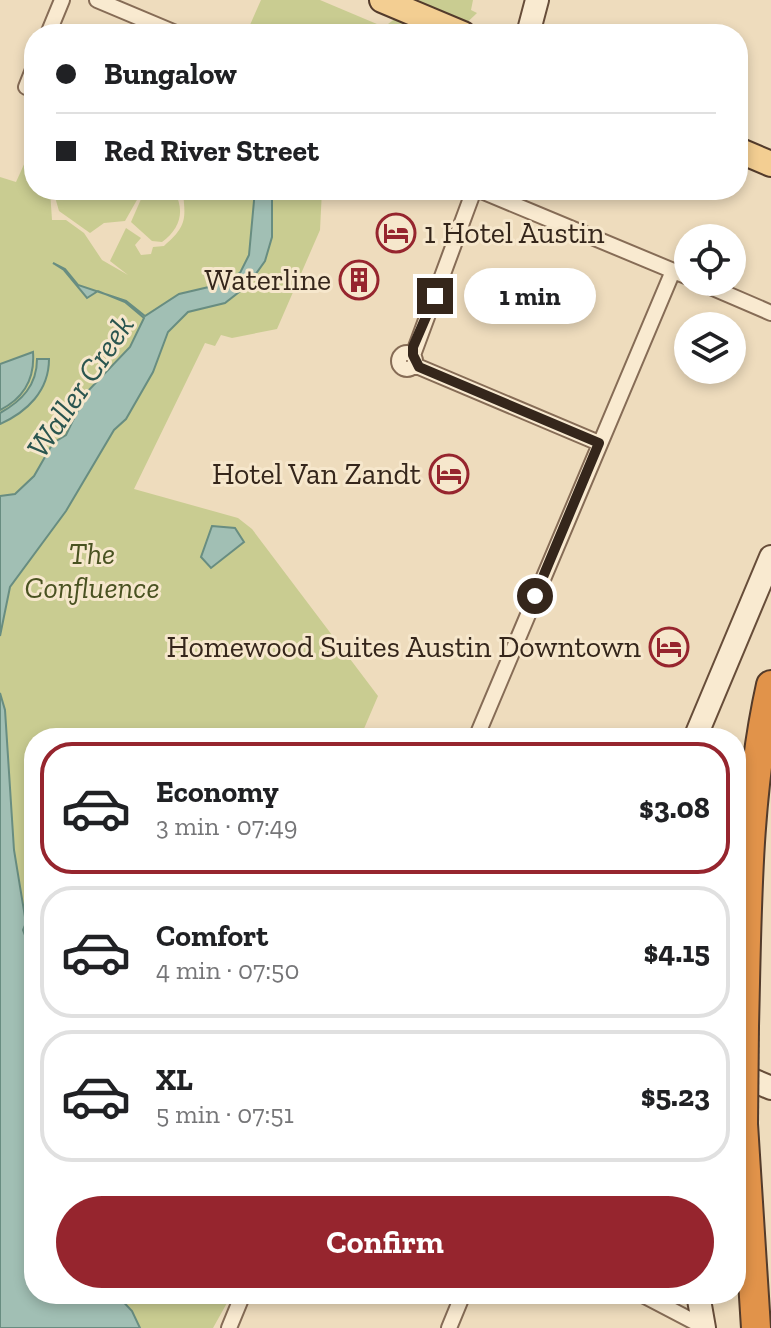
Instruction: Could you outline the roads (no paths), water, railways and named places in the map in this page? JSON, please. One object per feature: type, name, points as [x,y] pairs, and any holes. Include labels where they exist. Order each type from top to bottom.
[{"type":"highway","points":[[746,948],[749,830],[758,746],[771,685]]},
{"type":"highway","points":[[746,1009],[771,794]]},
{"type":"highway","points":[[746,1181],[756,1328]]},
{"type":"highway","points":[[738,1328],[739,1304]]},
{"type":"main road","points":[[382,0],[439,24]]},
{"type":"main road","points":[[531,24],[537,0]]},
{"type":"main road","points":[[748,154],[771,164]]},
{"type":"main road","points":[[699,728],[771,557]]},
{"type":"main road","points":[[746,1077],[768,1087]]},
{"type":"main road","points":[[700,1304],[704,1328]]},
{"type":"street","points":[[52,24],[62,0]]},
{"type":"street","points":[[97,0],[154,24]]},
{"type":"street","points":[[472,200],[462,219],[456,247],[413,359],[599,443]]},
{"type":"street","points":[[480,728],[673,271],[501,200]]},
{"type":"street","points":[[732,296],[771,313]]},
{"type":"street","points":[[229,1328],[239,1304]]},
{"type":"street","points":[[449,1328],[459,1304]]},
{"type":"street","points":[[660,1304],[704,1328]]},
{"type":"water","points":[[254,200],[272,200],[272,237],[265,261],[248,285],[225,303],[188,312],[168,332],[153,372],[126,419],[114,430],[66,511],[10,587],[0,636],[0,496],[15,494],[34,476],[53,443],[66,435],[86,393],[130,347],[144,318],[125,302],[107,295],[126,301],[145,316],[179,294],[213,286],[240,273],[249,255]]},
{"type":"water","points":[[53,263],[65,269],[78,285],[97,291],[87,298],[64,270]]},
{"type":"water","points":[[33,352],[32,371],[26,387],[16,400],[0,410],[0,364]]},
{"type":"water","points":[[37,359],[49,359],[41,390],[27,407],[0,424],[0,413],[15,403],[31,384]]},
{"type":"water","points":[[212,526],[235,528],[244,542],[211,568],[201,557]]},
{"type":"water","points":[[0,693],[5,710],[14,850],[24,911],[24,1304],[125,1304],[140,1328],[0,1328]]},
{"type":"place","name":"1 Hotel Austin","points":[[396,233]]},
{"type":"place","name":"Waterline","points":[[359,280]]},
{"type":"place","name":"Hotel Van Zandt","points":[[449,474]]},
{"type":"place","name":"Homewood Suites Austin Downtown","points":[[669,647]]},
{"type":"water label","name":"Waller Creek","points":[[80,386]]},
{"type":"park label","name":"The Confluence","points":[[92,571]]}]
